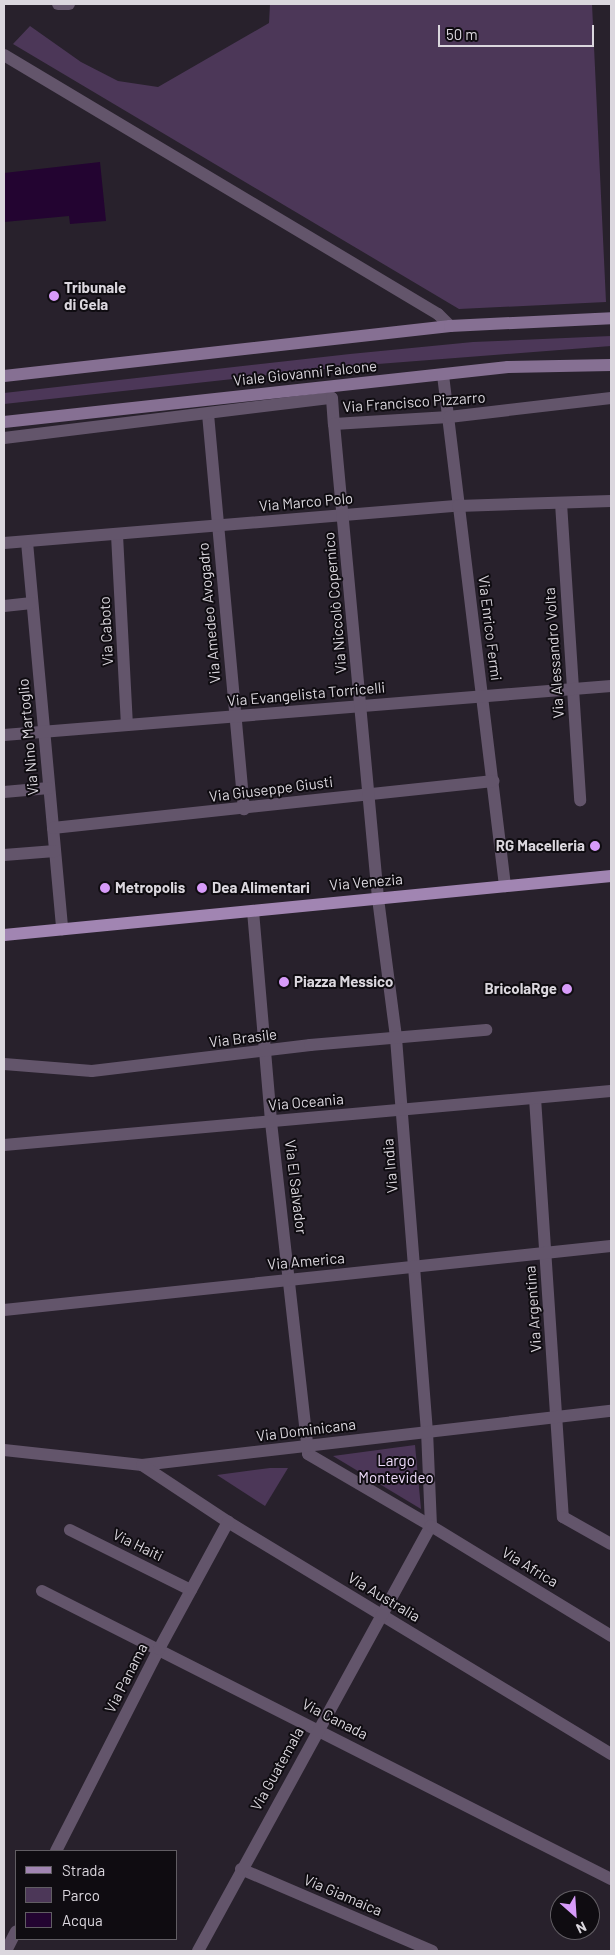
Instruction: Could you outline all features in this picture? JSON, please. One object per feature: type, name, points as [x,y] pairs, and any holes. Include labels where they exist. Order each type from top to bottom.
[{"type":"main road","name":"Via Venezia","points":[[4,935],[611,876]]},
{"type":"street","points":[[58,4],[69,4]]},
{"type":"street","points":[[4,55],[438,314],[450,326]]},
{"type":"street","name":"Viale Giovanni Falcone","points":[[4,376],[450,326],[611,318]]},
{"type":"street","name":"Viale Giovanni Falcone","points":[[4,422],[508,367],[611,365]]},
{"type":"street","name":"Via Enrico Fermi","points":[[443,375],[505,886]]},
{"type":"street","name":"Via Francisco Pizzarro","points":[[4,438],[332,398],[334,424],[448,417],[611,398]]},
{"type":"street","name":"Via Amedeo Avogadro","points":[[208,414],[244,809]]},
{"type":"street","name":"Via Niccolò Copernico","points":[[334,424],[378,898]]},
{"type":"street","name":"Via Marco Polo","points":[[4,543],[458,506],[611,502]]},
{"type":"street","name":"Via Alessandro Volta","points":[[561,503],[580,800]]},
{"type":"street","name":"Via Caboto","points":[[117,535],[127,725]]},
{"type":"street","name":"Via Nino Martoglio","points":[[27,542],[62,929]]},
{"type":"street","points":[[4,606],[32,603]]},
{"type":"street","name":"Via Evangelista Torricelli","points":[[4,735],[611,686]]},
{"type":"street","name":"Via Giuseppe Giusti","points":[[53,828],[493,781]]},
{"type":"street","points":[[4,792],[49,788]]},
{"type":"street","points":[[4,855],[55,851]]},
{"type":"street","name":"Via India","points":[[378,898],[396,1037],[427,1432]]},
{"type":"street","points":[[253,911],[266,1052]]},
{"type":"street","name":"Via Brasile","points":[[4,1064],[92,1071],[396,1037],[486,1030]]},
{"type":"street","name":"Via El Salvador","points":[[266,1052],[271,1122],[291,1279],[306,1446]]},
{"type":"street","name":"Via Oceania","points":[[4,1145],[611,1091]]},
{"type":"street","name":"Via Argentina","points":[[535,1098],[563,1517],[611,1544]]},
{"type":"street","name":"Via America","points":[[4,1310],[611,1246]]},
{"type":"street","name":"Via Dominicana","points":[[4,1450],[142,1465],[611,1410]]},
{"type":"street","points":[[427,1432],[431,1526]]},
{"type":"street","points":[[306,1446],[308,1454],[431,1526]]},
{"type":"street","name":"Via Australia","points":[[142,1465],[228,1522],[611,1754]]},
{"type":"street","name":"Via Panama","points":[[57,1850],[159,1649],[228,1522]]},
{"type":"street","name":"Via Guatemala","points":[[198,1951],[318,1728],[431,1526]]},
{"type":"street","name":"Via Africa","points":[[431,1526],[611,1636]]},
{"type":"street","name":"Via Haiti","points":[[70,1530],[191,1590]]},
{"type":"street","name":"Via Canada","points":[[42,1591],[318,1728],[611,1879]]},
{"type":"street","name":"Via Giamaica","points":[[241,1869],[432,1951]]},
{"type":"street","points":[[6,1951],[15,1933]]},
{"type":"green space","points":[[270,4],[592,4],[606,302],[459,309],[13,44],[30,26],[81,62],[118,81],[158,87],[269,23]]},
{"type":"green space","points":[[611,336],[611,346],[352,366],[4,404],[4,393],[350,354],[473,342]]},
{"type":"green space","name":"Largo Montevideo","points":[[415,1445],[421,1509],[333,1456]]},
{"type":"green space","points":[[270,1468],[288,1468],[265,1506],[217,1475]]},
{"type":"water","points":[[100,162],[106,221],[70,224],[69,216],[4,222],[4,173]]},
{"type":"place","name":"Tribunale di Gela","points":[[54,296]]},
{"type":"place","name":"RG Macelleria","points":[[595,846]]},
{"type":"place","name":"Metropolis","points":[[105,888]]},
{"type":"place","name":"Dea Alimentari","points":[[202,888]]},
{"type":"place","name":"Piazza Messico","points":[[284,982]]},
{"type":"place","name":"BricolaRge","points":[[567,989]]}]
